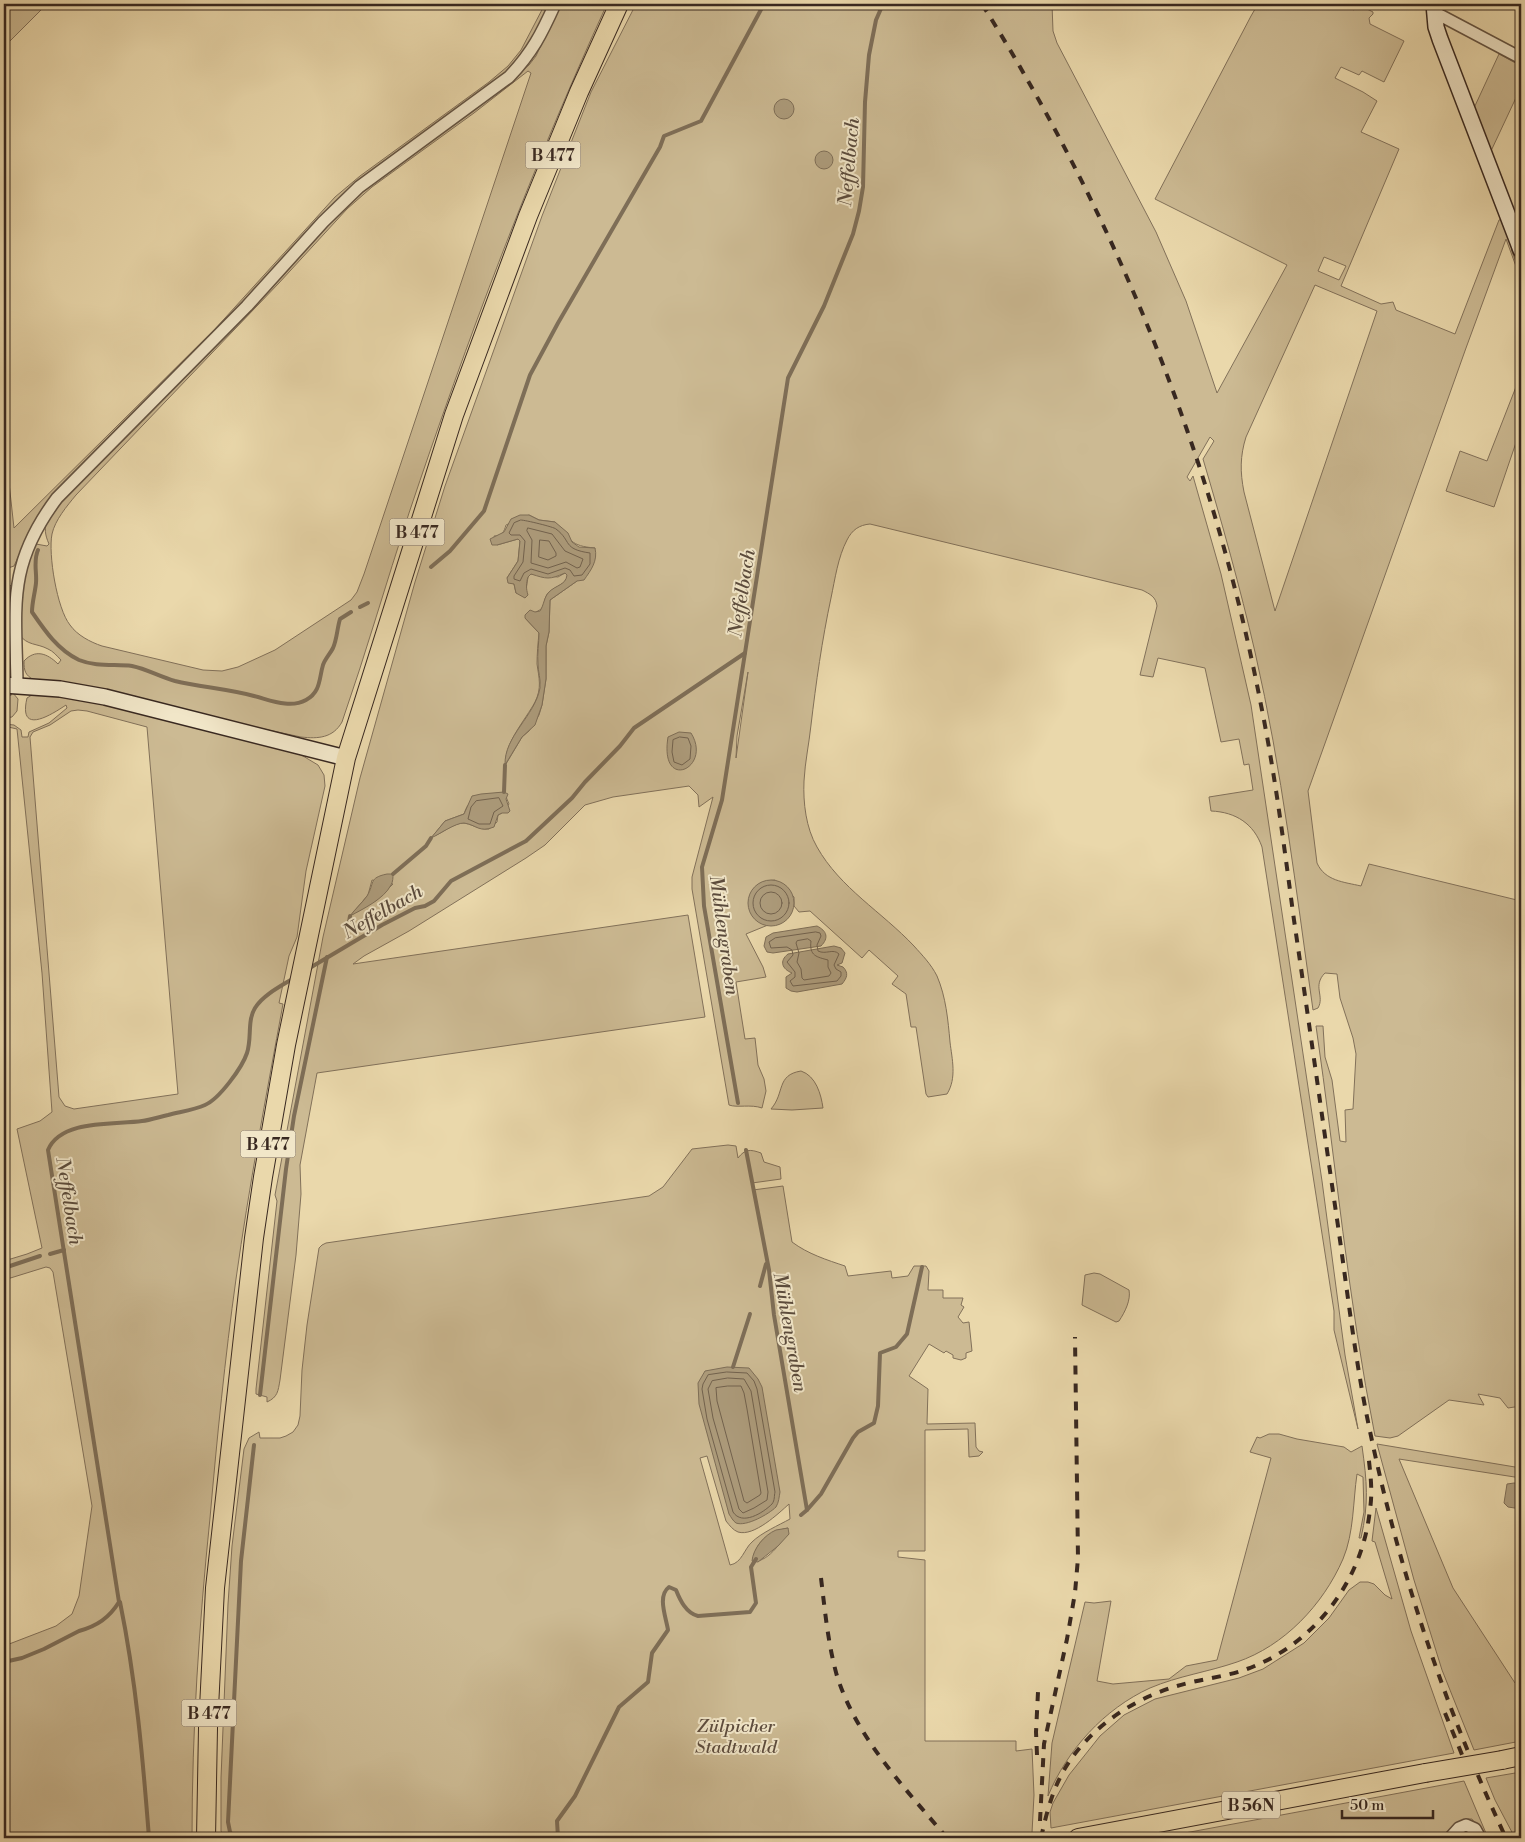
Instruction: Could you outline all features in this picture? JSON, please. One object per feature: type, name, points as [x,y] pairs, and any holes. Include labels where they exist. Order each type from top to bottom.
[{"type":"main road","name":"B 477","points":[[206,1838],[208,1728],[219,1550],[255,1229],[296,994],[346,758],[454,415],[528,216],[579,92],[619,4]]},
{"type":"main road","name":"B 56N","points":[[1078,1838],[1521,1756]]},
{"type":"street","points":[[346,758],[105,697],[60,689],[10,685],[18,576],[32,535],[57,498],[247,306],[323,222],[359,187],[509,77],[525,60],[539,39],[555,4]]},
{"type":"street","points":[[1434,8],[1521,58]]},
{"type":"street","points":[[1434,8],[1440,39],[1521,250]]},
{"type":"street","points":[[1450,1838],[1459,1828],[1466,1825],[1475,1830],[1480,1838]]},
{"type":"green space","points":[[4,4],[47,4],[4,47]]},
{"type":"green space","points":[[545,4],[551,4],[529,47],[505,75],[394,156],[260,287],[39,515],[14,566],[5,569],[4,577],[4,438],[14,528],[215,329],[335,197],[360,176],[489,82],[508,66],[521,50]]},
{"type":"green space","points":[[560,4],[607,4],[526,192],[477,320],[409,513],[351,696],[342,722],[338,727],[330,734],[324,736],[313,738],[301,737],[34,680],[29,676],[25,670],[24,661],[32,655],[45,655],[58,664],[61,660],[50,650],[25,641],[19,634],[20,611],[27,565],[36,544],[47,546],[49,544],[45,531],[47,522],[61,502],[351,200],[499,90],[529,65],[536,56]],"holes":[[[528,71],[531,73],[364,574],[357,592],[351,600],[275,650],[238,667],[222,671],[203,670],[102,646],[76,632],[65,617],[61,607],[51,554],[52,534],[56,524],[76,495],[279,283],[347,209],[372,187]]]},
{"type":"green space","points":[[636,4],[1052,4],[1053,31],[1057,43],[1156,232],[1186,301],[1217,393],[1287,265],[1155,199],[1251,16],[1258,4],[1341,4],[1354,10],[1357,4],[1373,12],[1369,18],[1370,24],[1404,41],[1384,82],[1362,71],[1359,75],[1341,67],[1335,78],[1377,101],[1361,132],[1399,149],[1341,286],[1381,304],[1393,302],[1396,310],[1455,334],[1499,220],[1502,219],[1521,265],[1521,280],[1506,239],[1308,791],[1317,863],[1320,869],[1330,877],[1361,886],[1369,864],[1521,901],[1521,1406],[1508,1408],[1500,1398],[1478,1394],[1484,1405],[1449,1400],[1398,1436],[1390,1438],[1375,1436],[1357,1334],[1316,1026],[1323,1026],[1325,1057],[1332,1080],[1340,1141],[1346,1142],[1345,1110],[1353,1109],[1356,1054],[1353,1038],[1340,998],[1337,974],[1325,973],[1321,978],[1319,982],[1320,1004],[1318,1008],[1313,1010],[1288,830],[1265,696],[1237,579],[1203,459],[1214,441],[1210,437],[1187,477],[1190,481],[1193,476],[1221,574],[1251,705],[1322,1181],[1345,1355],[1358,1429],[1334,1330],[1334,1311],[1262,847],[1254,832],[1243,821],[1228,814],[1211,811],[1209,797],[1253,790],[1249,764],[1244,765],[1239,739],[1221,742],[1205,668],[1158,658],[1153,677],[1140,675],[1157,606],[1154,598],[1142,590],[870,524],[859,527],[851,533],[837,568],[815,693],[805,774],[805,807],[813,840],[826,862],[849,887],[914,946],[937,976],[943,992],[953,1062],[952,1082],[947,1094],[928,1097],[926,1094],[916,1027],[911,1027],[906,994],[892,984],[898,976],[869,950],[862,958],[810,911],[799,912],[794,906],[794,897],[775,880],[757,886],[749,899],[753,913],[759,920],[768,925],[746,934],[766,977],[736,982],[745,1039],[755,1038],[758,1065],[764,1079],[766,1091],[762,1108],[729,1105],[692,889],[692,877],[713,797],[699,807],[698,795],[689,786],[613,797],[585,805],[545,845],[353,964],[688,915],[705,1017],[317,1073],[300,1165],[301,1194],[296,1255],[279,1387],[275,1396],[267,1402],[267,1397],[256,1394],[277,1201],[275,1195],[323,937],[360,778],[415,582],[445,486],[542,216],[591,92]],"holes":[[[1324,257],[1346,266],[1339,280],[1318,271]],[[1315,285],[1377,311],[1275,611],[1244,492],[1241,464],[1246,437]],[[529,515],[539,520],[555,522],[568,538],[576,544],[595,548],[577,581],[550,600],[549,632],[546,646],[546,679],[542,705],[539,715],[529,731],[522,737],[506,764],[511,741],[535,702],[539,688],[537,664],[539,633],[525,618],[541,609],[548,593],[563,583],[568,575],[565,573],[558,577],[531,574],[528,577],[526,590],[516,593],[514,584],[507,578],[518,561],[520,541],[518,539],[497,545],[494,536],[503,532],[506,525]],[[748,672],[736,758],[737,736]],[[504,792],[509,804],[498,815],[497,822],[489,829],[462,823],[454,825],[432,837],[445,821],[464,814],[471,802],[480,796]],[[372,880],[393,884],[377,900],[351,915],[368,895]]]},
{"type":"green space","points":[[1499,54],[1521,66],[1521,87],[1491,151],[1474,108]]},
{"type":"green space","points":[[1521,374],[1521,428],[1494,507],[1446,491],[1460,451],[1487,461]]},
{"type":"green space","points":[[4,579],[11,586],[8,625],[11,663],[4,676]]},
{"type":"green space","points":[[4,691],[13,693],[18,699],[17,711],[12,717],[4,718]]},
{"type":"green space","points":[[35,693],[82,697],[298,753],[318,765],[324,775],[325,786],[306,871],[297,937],[289,956],[279,1003],[283,1004],[246,1210],[228,1338],[199,1638],[193,1758],[192,1838],[4,1838],[4,1646],[56,1626],[72,1614],[79,1596],[92,1506],[53,1272],[50,1268],[46,1267],[4,1280],[4,1261],[42,1248],[17,1129],[40,1121],[52,1112],[42,973],[17,729],[4,726],[4,724],[14,725],[21,730],[22,737],[28,737],[29,732],[49,723],[67,708],[66,705],[45,717],[31,720],[27,717],[25,710],[27,698]],"holes":[[[71,711],[87,711],[147,727],[178,1094],[74,1109],[65,1106],[59,1097],[30,737],[33,732],[50,725]]]},
{"type":"green space","points":[[801,1071],[814,1081],[821,1097],[823,1108],[771,1109],[784,1081],[793,1073]]},
{"type":"green space","name":"Zülpicher Stadtwald","points":[[728,1145],[736,1146],[738,1158],[745,1151],[754,1151],[761,1153],[764,1162],[780,1167],[781,1179],[752,1183],[753,1190],[783,1186],[792,1242],[811,1253],[845,1266],[848,1276],[891,1271],[892,1278],[908,1276],[914,1266],[926,1266],[929,1271],[928,1290],[943,1290],[943,1298],[963,1298],[961,1305],[964,1307],[958,1317],[963,1323],[969,1322],[972,1351],[966,1353],[966,1358],[961,1360],[953,1358],[953,1355],[946,1351],[944,1353],[929,1344],[909,1376],[928,1389],[927,1424],[975,1423],[976,1447],[979,1451],[983,1452],[979,1456],[969,1457],[968,1429],[925,1430],[925,1551],[898,1551],[898,1557],[925,1560],[925,1741],[1016,1741],[1016,1751],[1032,1749],[1034,1795],[1032,1833],[1005,1838],[224,1838],[221,1831],[221,1778],[228,1604],[232,1546],[244,1449],[249,1438],[259,1432],[260,1438],[280,1438],[293,1432],[298,1425],[307,1325],[319,1248],[326,1243],[649,1196],[663,1187],[692,1149]],"holes":[[[707,1456],[726,1521],[736,1531],[744,1533],[759,1528],[789,1504],[790,1519],[770,1529],[756,1539],[749,1545],[737,1562],[730,1565],[700,1458]],[[788,1528],[783,1539],[775,1549],[765,1558],[754,1562],[752,1565],[756,1550],[763,1540],[774,1532]]]},
{"type":"green space","points":[[1100,1274],[1129,1290],[1127,1306],[1119,1321],[1116,1322],[1082,1305],[1085,1275]]},
{"type":"green space","points":[[1269,1434],[1279,1434],[1344,1447],[1351,1452],[1362,1446],[1366,1492],[1365,1514],[1361,1538],[1359,1538],[1364,1512],[1363,1477],[1357,1474],[1347,1549],[1335,1576],[1325,1592],[1300,1622],[1271,1646],[1254,1655],[1237,1662],[1150,1688],[1117,1707],[1076,1747],[1065,1763],[1048,1796],[1052,1743],[1085,1602],[1111,1601],[1097,1681],[1113,1684],[1169,1679],[1186,1666],[1217,1660],[1271,1458],[1250,1452],[1257,1437],[1260,1438]]},
{"type":"green space","points":[[1377,1444],[1521,1468],[1521,1478],[1399,1459],[1453,1588],[1515,1683],[1521,1689],[1521,1741],[1474,1750],[1442,1670],[1414,1580]]},
{"type":"green space","points":[[1376,1508],[1411,1631],[1454,1753],[1051,1828],[1050,1812],[1053,1803],[1069,1775],[1100,1736],[1124,1715],[1155,1699],[1239,1678],[1263,1669],[1304,1643],[1329,1618],[1349,1590],[1360,1582],[1374,1584],[1392,1599],[1375,1542],[1372,1541]]},
{"type":"green space","points":[[1521,1772],[1521,1838],[1515,1838],[1486,1778]]},
{"type":"green space","points":[[1464,1781],[1488,1838],[1485,1838],[1472,1819],[1467,1819],[1459,1822],[1446,1838],[1158,1838]]},
{"type":"water","points":[[784,99],[791,102],[794,109],[791,116],[784,119],[777,116],[774,109],[777,102]]},
{"type":"water","points":[[820,151],[828,151],[833,156],[831,167],[820,169],[815,164],[815,156]]},
{"type":"water","points":[[520,515],[529,515],[539,520],[555,522],[568,533],[572,542],[579,547],[595,548],[596,557],[584,580],[577,581],[550,600],[549,632],[546,646],[546,679],[542,705],[535,725],[522,737],[505,765],[509,745],[532,708],[540,688],[539,633],[525,618],[525,615],[530,610],[540,611],[547,594],[563,583],[567,575],[565,573],[548,578],[531,574],[527,579],[528,595],[525,598],[516,593],[514,584],[508,583],[507,578],[518,561],[520,541],[518,539],[492,545],[490,539],[504,532],[511,519]]},
{"type":"water","points":[[679,732],[691,733],[696,746],[695,756],[691,764],[684,769],[677,770],[671,765],[667,754],[668,737]]},
{"type":"water","points":[[504,792],[508,794],[506,799],[510,811],[498,815],[494,827],[481,829],[460,823],[431,838],[445,821],[464,814],[472,796]]},
{"type":"water","points":[[387,874],[393,874],[388,890],[373,903],[350,916],[367,896],[374,879]]},
{"type":"water","points":[[771,880],[784,884],[790,890],[794,903],[790,916],[784,922],[771,926],[758,922],[752,916],[748,903],[752,890],[758,884]]},
{"type":"water","points":[[817,926],[826,935],[821,946],[773,953],[767,952],[764,946],[766,937],[773,933]]},
{"type":"water","points":[[834,946],[841,948],[845,953],[842,963],[837,965],[843,967],[847,973],[842,984],[797,992],[786,988],[786,977],[792,973],[783,965],[783,959],[788,954]]},
{"type":"water","points":[[727,1367],[749,1368],[762,1387],[780,1492],[779,1500],[773,1510],[757,1519],[740,1524],[736,1523],[729,1514],[699,1404],[698,1383],[705,1371]]},
{"type":"water","points":[[1507,1484],[1521,1484],[1521,1509],[1508,1507],[1504,1503]]},
{"type":"water","points":[[788,1528],[789,1534],[778,1546],[758,1562],[752,1561],[754,1552],[763,1539],[776,1530]]},
{"type":"waterway","points":[[431,567],[450,551],[484,511],[530,375],[660,147],[664,136],[701,121],[764,4]]},
{"type":"waterway","name":"Neffelbach","points":[[308,969],[382,925],[415,908],[425,906],[434,901],[451,881],[526,841],[572,798],[634,728],[745,653],[788,378],[824,306],[853,234],[859,211],[863,187],[865,102],[869,55],[876,20],[883,4]]},
{"type":"waterway","points":[[1513,250],[1521,271]]},
{"type":"waterway","points":[[38,550],[32,612],[52,639],[71,656],[92,664],[132,666],[175,681],[280,703],[300,703],[311,697],[317,689],[324,663],[334,645],[340,619],[351,612]]},
{"type":"waterway","points":[[360,607],[368,603]]},
{"type":"waterway","name":"Mühlengraben","points":[[738,1103],[704,906],[702,867],[722,800],[745,653]]},
{"type":"waterway","points":[[4,693],[10,694]]},
{"type":"waterway","points":[[504,792],[505,765]]},
{"type":"waterway","points":[[393,874],[426,846],[431,838]]},
{"type":"waterway","points":[[349,922],[350,916]]},
{"type":"waterway","points":[[260,1395],[286,1169],[294,1116],[327,957]]},
{"type":"waterway","name":"Neffelbach","points":[[4,1662],[22,1658],[97,1624],[107,1617],[119,1602],[48,1150],[55,1140],[64,1133],[76,1128],[148,1120],[196,1108],[211,1102],[229,1082],[247,1053],[251,1018],[258,1003],[294,978]]},
{"type":"waterway","name":"Mühlengraben","points":[[746,1150],[769,1270],[774,1315],[807,1510],[801,1515]]},
{"type":"waterway","points":[[50,1254],[64,1250]]},
{"type":"waterway","points":[[4,1268],[40,1256]]},
{"type":"waterway","points":[[760,1286],[766,1264]]},
{"type":"waterway","points":[[807,1510],[821,1494],[853,1438],[858,1432],[874,1423],[878,1406],[880,1353],[896,1347],[907,1334],[922,1267]]},
{"type":"waterway","points":[[733,1367],[750,1314]]},
{"type":"waterway","points":[[234,1837],[230,1832],[228,1822],[241,1561],[254,1445]]},
{"type":"waterway","name":"Mühlengraben","points":[[558,1838],[557,1821],[575,1796],[619,1707],[648,1682],[652,1653],[668,1630],[663,1607],[665,1591],[669,1587],[676,1590],[687,1609],[698,1616],[750,1612],[756,1603],[751,1567],[756,1559]]},
{"type":"waterway","points":[[120,1602],[135,1690],[149,1838]]},
{"type":"railway","points":[[982,4],[1030,85],[1075,167],[1116,252],[1153,339],[1186,427],[1215,517],[1240,608],[1270,755],[1353,1331],[1371,1436],[1396,1539],[1427,1641],[1464,1741],[1506,1838]]},
{"type":"railway","points":[[1040,1821],[1044,1744],[1067,1639],[1075,1593],[1078,1558],[1075,1337]]},
{"type":"railway","points":[[1041,1838],[1047,1812],[1064,1770],[1085,1741],[1098,1729],[1128,1707],[1160,1692],[1239,1672],[1272,1658],[1314,1626],[1331,1606],[1346,1584],[1357,1560],[1365,1535],[1371,1495],[1368,1452]]},
{"type":"railway","points":[[821,1578],[831,1652],[837,1676],[846,1699],[857,1721],[884,1762],[947,1838]]},
{"type":"railway","points":[[1037,1755],[1038,1692]]},
{"type":"railway","points":[[1445,1713],[1465,1762]]}]
